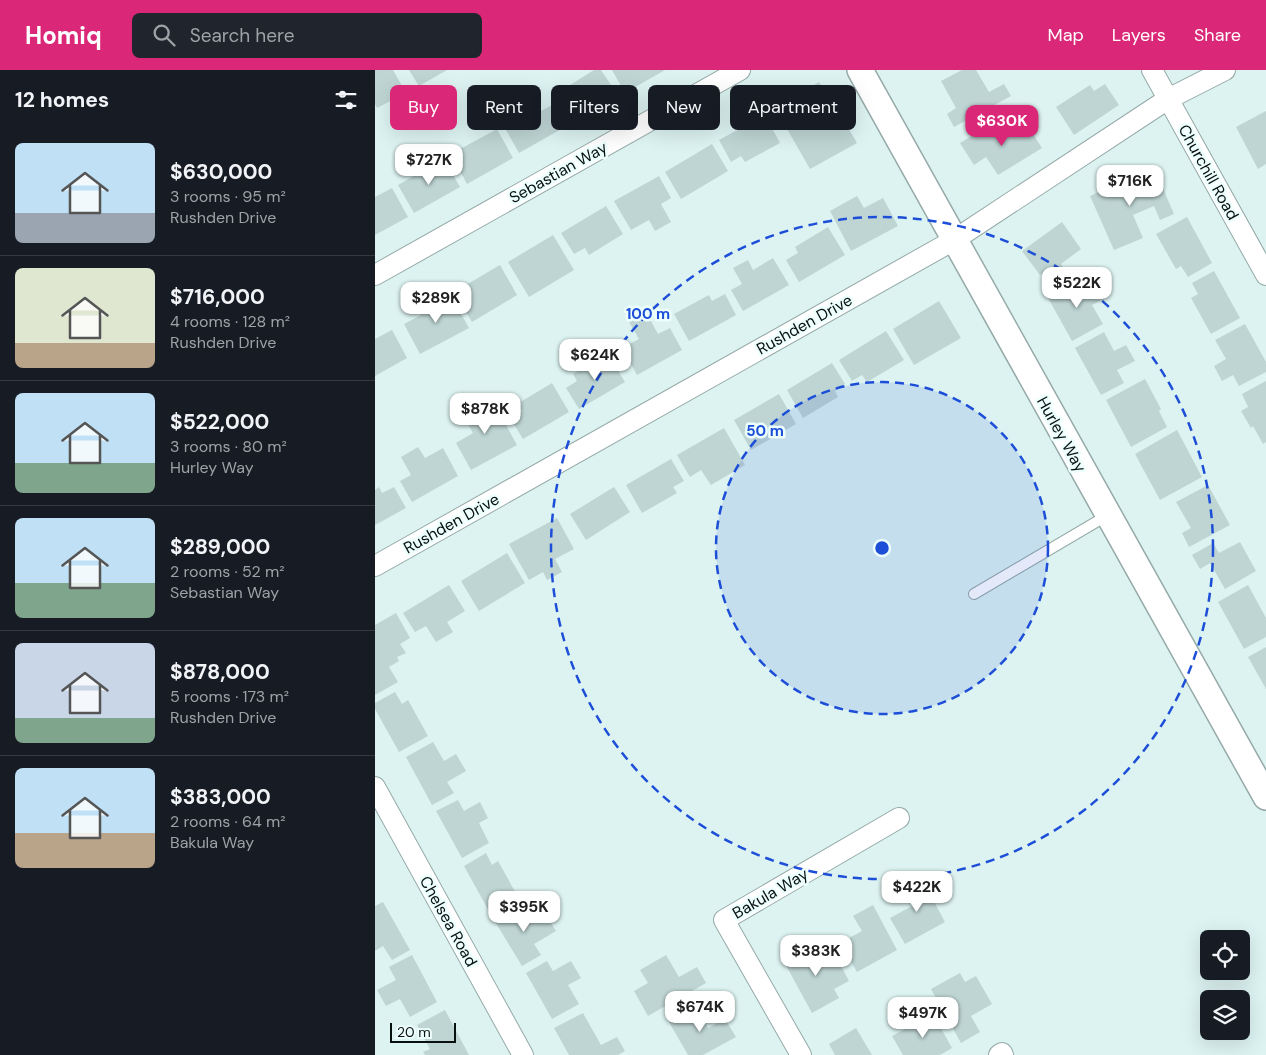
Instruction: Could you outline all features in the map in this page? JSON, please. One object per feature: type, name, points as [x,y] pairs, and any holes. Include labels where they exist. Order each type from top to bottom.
[{"type":"street","name":"Sebastian Way","points":[[375,275],[740,70]]},
{"type":"street","name":"Hurley Way","points":[[860,70],[1266,797]]},
{"type":"street","name":"Churchill Road","points":[[1152,70],[1266,275]]},
{"type":"street","name":"Rushden Drive","points":[[375,566],[954,240],[1168,99],[1225,70]]},
{"type":"street","name":"Chelsea Road","points":[[375,787],[523,1055]]},
{"type":"street","name":"Bakula Way","points":[[801,1055],[724,920],[899,818]]},
{"type":"street","points":[[999,1055],[1002,1053],[1003,1055]]},
{"type":"lane","points":[[974,594],[1108,515]]},
{"type":"building","points":[[375,70],[393,70],[401,85],[390,85],[390,101],[377,108],[375,104]]},
{"type":"building","points":[[409,70],[447,70],[421,85],[418,85]]},
{"type":"building","points":[[594,70],[601,70],[611,85],[570,85]]},
{"type":"building","points":[[612,70],[665,70],[638,86],[620,85]]},
{"type":"building","points":[[962,70],[976,70],[989,92],[1004,84],[1011,96],[954,127],[947,114],[956,108],[941,81]]},
{"type":"building","points":[[1105,84],[1119,105],[1074,135],[1056,107],[1090,85],[1094,91]]},
{"type":"building","points":[[551,106],[551,130],[560,130],[519,153],[506,130],[541,130],[541,111]]},
{"type":"building","points":[[1266,111],[1266,164],[1258,169],[1236,127]]},
{"type":"building","points":[[1025,122],[1042,148],[998,175],[986,157],[974,165],[960,143],[990,125],[999,138]]},
{"type":"building","points":[[498,130],[513,158],[467,184],[451,154]]},
{"type":"building","points":[[737,130],[773,130],[780,143],[745,162],[741,156],[731,162],[719,140]]},
{"type":"building","points":[[788,130],[849,130],[857,143],[810,169]]},
{"type":"building","points":[[712,144],[728,171],[681,199],[665,172]]},
{"type":"building","points":[[444,159],[460,187],[414,213],[398,185]]},
{"type":"building","points":[[1154,168],[1174,214],[1160,220],[1154,206],[1133,215],[1143,238],[1114,250],[1090,196]]},
{"type":"building","points":[[659,176],[671,198],[661,204],[671,222],[655,231],[649,220],[631,230],[614,201]]},
{"type":"building","points":[[392,188],[408,217],[375,235],[375,197]]},
{"type":"building","points":[[857,196],[864,208],[883,198],[898,226],[851,251],[830,211]]},
{"type":"building","points":[[606,206],[623,234],[589,255],[585,248],[574,254],[561,233]]},
{"type":"building","points":[[1187,217],[1212,263],[1188,277],[1181,266],[1176,269],[1156,234]]},
{"type":"building","points":[[1062,222],[1081,249],[1061,264],[1067,273],[1052,284],[1043,273],[1040,275],[1022,251]]},
{"type":"building","points":[[828,227],[845,255],[799,282],[786,260],[798,253],[795,247]]},
{"type":"building","points":[[553,235],[574,270],[529,297],[508,262]]},
{"type":"building","points":[[773,258],[789,285],[743,311],[731,290],[742,284],[733,268],[748,260],[753,270]]},
{"type":"building","points":[[500,265],[517,295],[472,322],[454,292]]},
{"type":"building","points":[[1214,271],[1240,318],[1211,334],[1191,298],[1198,294],[1192,283]]},
{"type":"building","points":[[1095,283],[1104,299],[1092,305],[1103,324],[1072,341],[1047,296],[1069,284],[1075,294]]},
{"type":"building","points":[[725,294],[736,315],[689,341],[674,314],[709,295],[712,301]]},
{"type":"building","points":[[451,296],[469,328],[420,354],[404,324],[421,315],[417,308],[436,298],[439,302]]},
{"type":"building","points":[[939,301],[961,338],[914,365],[893,329]]},
{"type":"building","points":[[646,312],[658,334],[670,328],[682,350],[637,375],[622,348],[639,339],[629,322]]},
{"type":"building","points":[[1245,324],[1266,362],[1266,372],[1239,386],[1233,375],[1222,381],[1214,366],[1226,359],[1215,340]]},
{"type":"building","points":[[392,330],[407,358],[375,376],[375,339]]},
{"type":"building","points":[[886,331],[904,360],[867,382],[862,375],[852,381],[839,360]]},
{"type":"building","points":[[1104,332],[1114,351],[1126,345],[1135,361],[1117,370],[1124,383],[1101,395],[1075,348]]},
{"type":"building","points":[[608,354],[625,382],[579,409],[566,388],[577,381],[573,374]]},
{"type":"building","points":[[832,363],[845,384],[835,391],[838,397],[803,418],[787,390]]},
{"type":"building","points":[[1145,379],[1161,409],[1159,411],[1167,427],[1131,447],[1106,400]]},
{"type":"building","points":[[1266,381],[1266,442],[1263,444],[1253,426],[1251,428],[1241,411],[1248,407],[1242,394]]},
{"type":"building","points":[[552,383],[569,412],[523,439],[510,418],[522,411],[517,404]]},
{"type":"building","points":[[779,394],[796,424],[751,450],[734,420]]},
{"type":"building","points":[[491,398],[517,445],[471,470],[456,443],[473,433],[462,414]]},
{"type":"building","points":[[724,428],[745,465],[711,485],[701,470],[690,477],[677,455]]},
{"type":"building","points":[[1177,430],[1202,477],[1160,500],[1135,454]]},
{"type":"building","points":[[418,447],[425,458],[443,448],[458,476],[412,502],[400,481],[411,475],[401,457]]},
{"type":"building","points":[[671,459],[684,481],[673,487],[677,493],[642,513],[626,485]]},
{"type":"building","points":[[1208,485],[1230,525],[1189,547],[1182,533],[1191,528],[1176,502]]},
{"type":"building","points":[[379,487],[382,493],[394,487],[406,508],[375,525],[375,490]]},
{"type":"building","points":[[614,487],[630,512],[586,540],[570,514]]},
{"type":"building","points":[[557,518],[574,549],[555,559],[562,572],[547,580],[543,572],[529,580],[509,544]]},
{"type":"building","points":[[1240,542],[1256,571],[1225,589],[1210,563],[1200,569],[1192,555],[1213,543],[1219,553]]},
{"type":"building","points":[[507,553],[525,583],[479,611],[461,581]]},
{"type":"building","points":[[449,585],[465,611],[447,622],[453,632],[436,642],[426,626],[415,632],[403,613]]},
{"type":"building","points":[[1248,585],[1266,618],[1266,637],[1244,649],[1218,602]]},
{"type":"building","points":[[396,613],[410,638],[400,644],[406,653],[397,657],[399,661],[389,667],[398,682],[375,695],[375,625]]},
{"type":"building","points":[[1266,647],[1266,689],[1248,657]]},
{"type":"building","points":[[395,692],[402,704],[408,700],[428,736],[399,752],[375,709],[375,703]]},
{"type":"building","points":[[433,742],[444,761],[456,754],[466,771],[447,782],[454,793],[432,805],[406,757]]},
{"type":"building","points":[[458,800],[464,811],[480,802],[488,818],[479,823],[489,843],[462,858],[436,811]]},
{"type":"building","points":[[486,853],[492,865],[498,861],[518,897],[490,913],[464,866]]},
{"type":"building","points":[[921,877],[945,922],[905,944],[890,918],[912,906],[902,888]]},
{"type":"building","points":[[383,902],[410,950],[392,960],[383,946],[375,951],[375,906]]},
{"type":"building","points":[[521,904],[532,923],[546,915],[556,931],[534,944],[541,955],[522,966],[494,920]]},
{"type":"building","points":[[873,905],[897,950],[857,972],[840,943],[862,931],[853,916]]},
{"type":"building","points":[[809,944],[818,961],[834,953],[849,981],[834,989],[839,998],[812,1013],[782,958]]},
{"type":"building","points":[[412,955],[437,1002],[410,1017],[400,999],[386,1006],[377,990],[396,980],[389,967]]},
{"type":"building","points":[[666,955],[679,977],[697,967],[706,983],[648,1016],[634,991],[648,983],[640,970]]},
{"type":"building","points":[[547,961],[553,971],[571,961],[581,978],[568,985],[579,1004],[552,1019],[526,973]]},
{"type":"building","points":[[960,973],[965,982],[976,976],[992,1004],[971,1016],[980,1032],[961,1043],[931,989]]},
{"type":"building","points":[[696,1007],[708,1028],[725,1019],[736,1037],[703,1055],[688,1055],[669,1022]]},
{"type":"building","points":[[445,1010],[469,1055],[425,1055],[423,1052],[430,1049],[417,1025]]},
{"type":"building","points":[[583,1013],[601,1045],[617,1037],[625,1051],[618,1055],[569,1055],[554,1028]]},
{"type":"building","points":[[933,1014],[952,1048],[940,1055],[903,1055],[892,1036]]},
{"type":"building","points":[[856,1028],[872,1055],[835,1055],[829,1044]]}]
